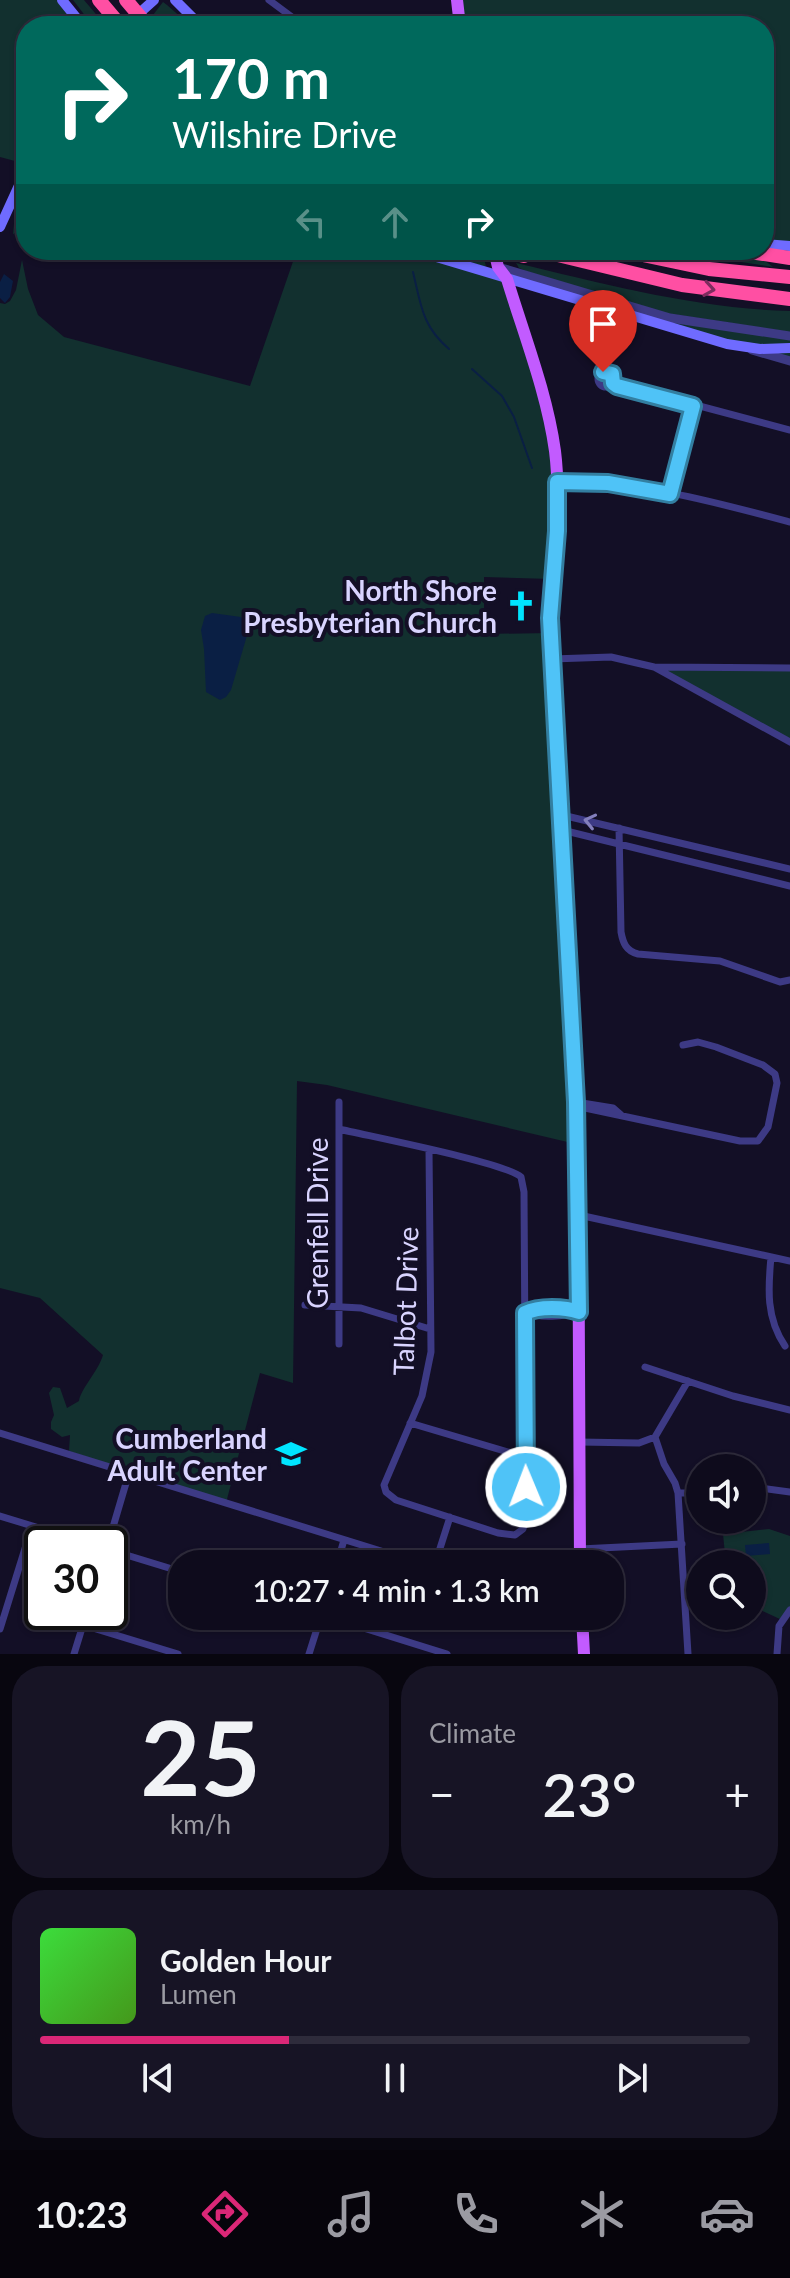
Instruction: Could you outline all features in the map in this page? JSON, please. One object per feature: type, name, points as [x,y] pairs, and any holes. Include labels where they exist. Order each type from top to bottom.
[{"type":"highway","points":[[99,0],[113,16]]},
{"type":"highway","points":[[126,0],[140,16]]},
{"type":"highway","points":[[573,260],[707,289],[790,299]]},
{"type":"highway","points":[[666,260],[709,269],[790,277]]},
{"type":"main road","points":[[135,16],[154,0]]},
{"type":"main road","points":[[175,0],[191,16]]},
{"type":"main road","points":[[0,227],[16,192]]},
{"type":"main road","points":[[454,260],[504,272],[741,347],[790,348]]},
{"type":"main road","points":[[499,260],[555,449],[557,531],[550,618],[576,1102],[580,1549]]},
{"type":"main road","points":[[503,260],[504,272]]},
{"type":"main road","points":[[583,1630],[584,1654]]},
{"type":"street","points":[[269,0],[291,16]]},
{"type":"street","points":[[504,272],[670,318],[790,336]]},
{"type":"street","points":[[741,347],[790,361]]},
{"type":"street","points":[[613,383],[790,430]]},
{"type":"street","points":[[670,494],[693,406]]},
{"type":"street","points":[[557,482],[608,483],[790,522]]},
{"type":"street","points":[[552,659],[599,656],[654,667],[790,668]]},
{"type":"street","points":[[654,667],[790,742]]},
{"type":"street","points":[[562,815],[790,869]]},
{"type":"street","points":[[619,828],[621,932],[629,950],[638,954],[720,961],[775,980],[789,981]]},
{"type":"street","points":[[562,830],[790,886]]},
{"type":"street","points":[[576,1102],[613,1108],[621,1115],[752,1143],[765,1135],[777,1083],[775,1074],[763,1065],[716,1047],[698,1042],[683,1045]]},
{"type":"street","name":"Grenfell Drive","points":[[339,1102],[339,1344]]},
{"type":"street","points":[[339,1129],[509,1169],[521,1177],[523,1184],[526,1517],[520,1532],[510,1536],[450,1517],[439,1550]]},
{"type":"street","name":"Talbot Drive","points":[[429,1150],[431,1352],[427,1381],[385,1479],[386,1492],[396,1500],[450,1517]]},
{"type":"street","points":[[579,1215],[790,1261]]},
{"type":"street","points":[[771,1257],[769,1306],[774,1327],[785,1346]]},
{"type":"street","points":[[305,1305],[361,1308],[430,1329]]},
{"type":"street","points":[[525,1313],[571,1315],[579,1312]]},
{"type":"street","points":[[645,1367],[790,1410]]},
{"type":"street","points":[[579,1442],[639,1443],[655,1437],[688,1381]]},
{"type":"street","points":[[410,1423],[525,1457]]},
{"type":"street","points":[[0,1433],[377,1550]]},
{"type":"street","points":[[655,1437],[678,1493],[688,1654]]},
{"type":"street","points":[[113,1526],[129,1473]]},
{"type":"street","points":[[766,1489],[790,1492]]},
{"type":"street","points":[[678,1493],[686,1493]]},
{"type":"street","points":[[0,1516],[32,1526]]},
{"type":"street","points":[[341,1550],[344,1540]]},
{"type":"street","points":[[580,1549],[682,1544]]},
{"type":"street","points":[[0,1629],[24,1552]]},
{"type":"street","points":[[128,1556],[168,1568]]},
{"type":"street","points":[[777,1654],[779,1626],[790,1610]]},
{"type":"street","points":[[74,1654],[81,1630]]},
{"type":"street","points":[[99,1630],[178,1654]]},
{"type":"street","points":[[309,1654],[318,1630]]},
{"type":"street","points":[[369,1630],[447,1654]]},
{"type":"green space","points":[[0,0],[62,0],[75,16],[16,16],[16,161],[0,157]]},
{"type":"green space","points":[[73,0],[84,0],[98,16],[85,16]]},
{"type":"green space","points":[[455,0],[790,0],[790,244],[774,243],[774,16],[457,16]]},
{"type":"green space","points":[[163,2],[179,16],[154,16]]},
{"type":"green space","points":[[15,213],[16,233],[13,234]]},
{"type":"green space","points":[[22,260],[38,315],[64,337],[250,386],[294,260],[445,260],[507,279],[555,449],[552,579],[484,577],[484,634],[551,633],[576,1144],[327,1085],[297,1081],[293,1383],[260,1373],[226,1503],[69,1451],[70,1435],[62,1437],[51,1429],[54,1415],[49,1393],[53,1387],[60,1388],[67,1408],[79,1401],[103,1355],[40,1298],[0,1288],[0,303],[10,301],[16,290]]},
{"type":"green space","points":[[463,260],[484,260],[486,267]]},
{"type":"green space","points":[[727,260],[762,260],[773,267]]},
{"type":"green space","points":[[516,263],[686,300],[790,311],[790,332],[659,312],[526,271]]},
{"type":"green space","points":[[670,318],[790,336],[790,361],[667,327]]},
{"type":"green space","points":[[654,667],[790,668],[790,742]]},
{"type":"green space","points":[[766,1529],[790,1536],[790,1610],[782,1620],[766,1613],[766,1550],[725,1550],[723,1534],[766,1534]]},
{"type":"water","points":[[4,274],[13,281],[10,297],[5,303],[0,298],[0,282]]},
{"type":"water","points":[[212,613],[241,617],[248,632],[231,690],[220,700],[206,692],[201,630],[205,616]]},
{"type":"water","points":[[769,1543],[770,1554],[766,1554],[766,1550],[745,1550],[745,1545]]},
{"type":"waterway","points":[[413,272],[428,323],[449,349]]},
{"type":"waterway","points":[[472,369],[502,396],[514,417],[532,468]]},
{"type":"place","name":"North Shore Presbyterian Church","points":[[521,606]]},
{"type":"place","name":"Cumberland Adult Center","points":[[291,1454]]},
{"type":"route","points":[[526,1487],[525,1313],[532,1309],[571,1309],[579,1312],[576,1102],[550,618],[557,531],[557,482],[608,483],[670,494],[693,406],[617,386],[613,383],[612,374],[603,372]]}]
